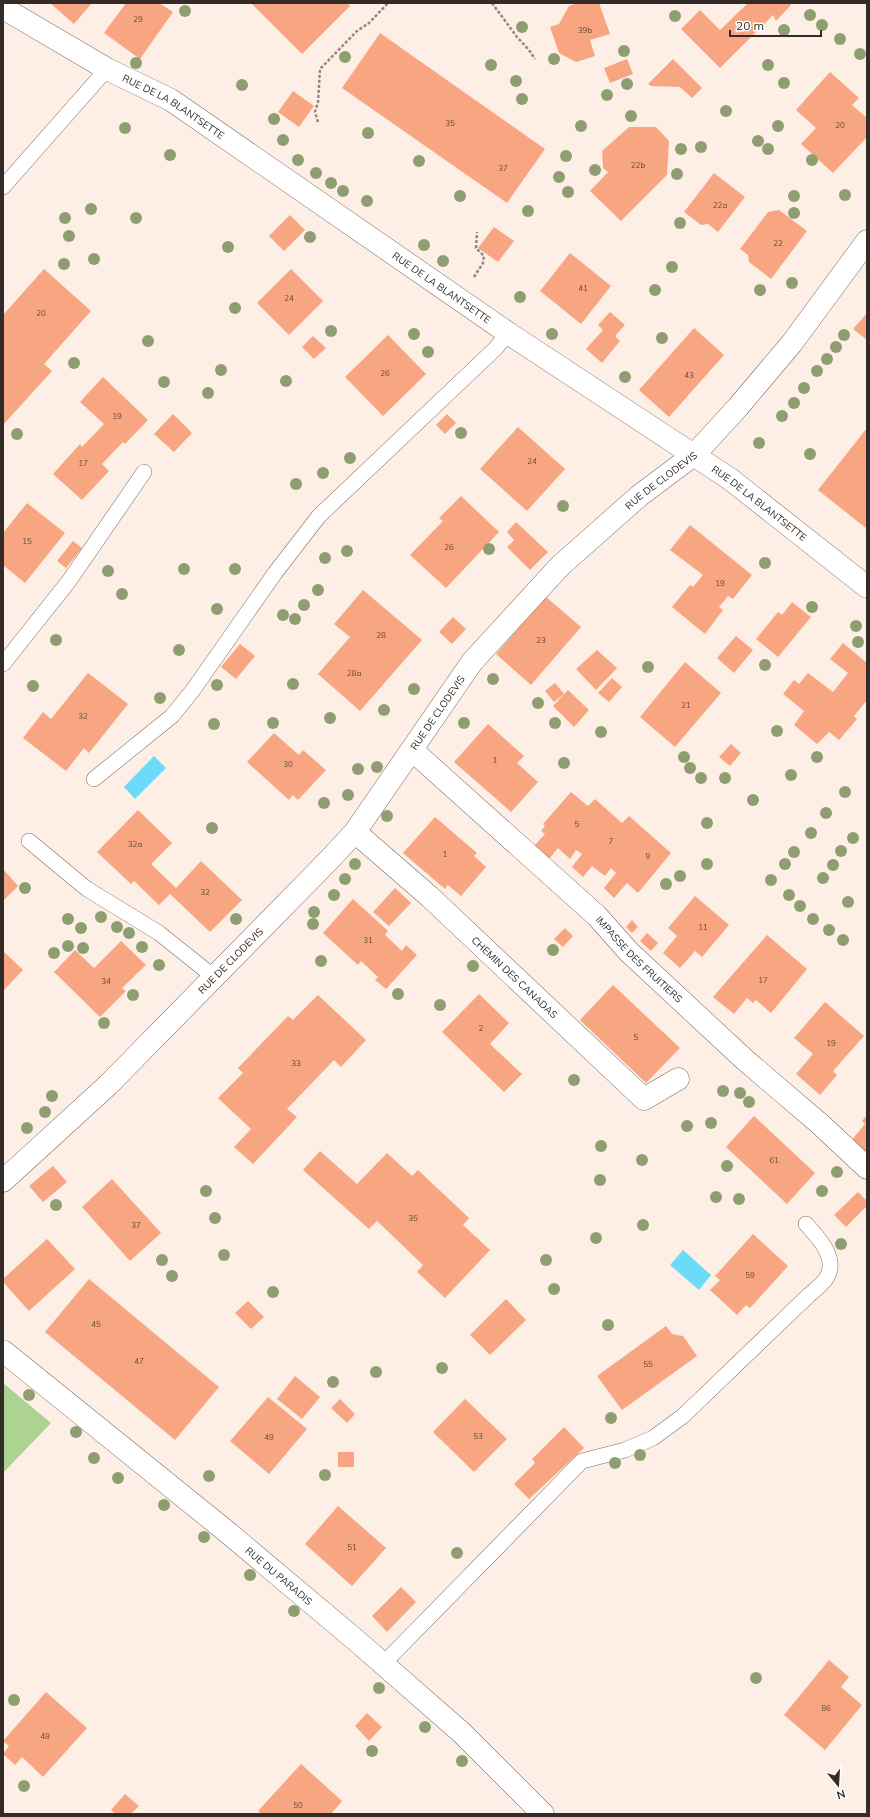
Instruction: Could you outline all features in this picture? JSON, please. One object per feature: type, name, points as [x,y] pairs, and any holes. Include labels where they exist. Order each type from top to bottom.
[{"type":"street","name":"RUE DE LA BLANTSETTE","points":[[3,8],[107,69],[171,100],[508,333],[578,380],[695,454],[730,479],[867,587]]},
{"type":"street","name":"RUE DE CLODEVIS","points":[[3,1181],[108,1085],[355,832],[472,662],[560,566],[639,496],[695,454],[738,407],[792,343],[867,241]]},
{"type":"street","name":"IMPASSE DES FRUITIERS","points":[[412,750],[597,916],[629,952],[745,1060],[820,1124],[867,1168]]},
{"type":"street","name":"CHEMIN DES CANADAS","points":[[355,832],[430,898],[644,1099],[678,1080]]},
{"type":"street","name":"RUE DU PARADIS","points":[[3,1350],[226,1531],[383,1664],[462,1733],[543,1814]]},
{"type":"lane","points":[[3,187],[107,69]]},
{"type":"lane","points":[[94,779],[172,716],[193,690],[271,579],[319,516],[496,348],[508,333]]},
{"type":"lane","points":[[3,664],[70,581],[144,472]]},
{"type":"lane","points":[[29,841],[87,889],[159,933],[214,977]]},
{"type":"lane","points":[[383,1664],[582,1461],[625,1450],[652,1438],[683,1416],[809,1295],[827,1276],[830,1260],[821,1241],[806,1224]]},
{"type":"path","points":[[318,122],[315,112],[318,102],[320,68],[357,31],[369,23],[388,3]]},
{"type":"path","points":[[492,3],[535,59]]},
{"type":"path","points":[[458,299],[483,263],[484,256],[476,248],[477,232]]},
{"type":"green space","points":[[3,1383],[51,1423],[3,1473]]},
{"type":"water","points":[[154,756],[166,768],[135,799],[124,787]]},
{"type":"water","points":[[683,1250],[711,1275],[699,1290],[670,1265]]},
{"type":"building","points":[[50,3],[92,3],[74,24]]},
{"type":"building","points":[[126,3],[159,3],[173,12],[140,59],[104,33]]},
{"type":"building","points":[[251,3],[347,3],[350,6],[302,54]]},
{"type":"building","points":[[578,3],[599,3],[610,34],[590,40],[595,56],[576,62],[559,53],[550,27],[559,24],[569,6]]},
{"type":"building","points":[[748,3],[789,3],[791,5],[776,21],[773,15],[720,68],[681,29],[700,10],[720,30]]},
{"type":"building","points":[[380,33],[545,149],[507,203],[342,88]]},
{"type":"building","points":[[627,59],[633,74],[610,83],[604,68]]},
{"type":"building","points":[[673,59],[702,88],[692,98],[680,87],[651,86],[648,84]]},
{"type":"building","points":[[830,72],[859,98],[852,105],[867,118],[867,137],[833,173],[801,144],[816,128],[796,110]]},
{"type":"building","points":[[293,91],[314,106],[299,127],[278,112]]},
{"type":"building","points":[[629,127],[656,127],[669,141],[667,175],[621,221],[590,191],[608,172],[603,168],[602,151]]},
{"type":"building","points":[[714,173],[745,197],[718,232],[708,224],[701,225],[684,212]]},
{"type":"building","points":[[779,210],[807,231],[771,279],[749,262],[748,255],[740,249],[768,212]]},
{"type":"building","points":[[290,215],[305,230],[284,251],[269,236]]},
{"type":"building","points":[[494,227],[514,241],[498,262],[478,248]]},
{"type":"building","points":[[570,253],[611,286],[581,324],[540,291]]},
{"type":"building","points":[[44,269],[91,311],[44,364],[52,371],[3,425],[3,315]]},
{"type":"building","points":[[291,269],[323,301],[289,335],[257,303]]},
{"type":"building","points":[[610,312],[625,325],[615,336],[620,341],[602,363],[586,349],[603,330],[598,325]]},
{"type":"building","points":[[867,313],[867,340],[853,329]]},
{"type":"building","points":[[694,328],[724,355],[669,417],[639,390]]},
{"type":"building","points":[[388,335],[426,374],[383,416],[345,377]]},
{"type":"building","points":[[313,336],[326,348],[314,359],[302,347]]},
{"type":"building","points":[[103,377],[148,420],[125,444],[123,442],[102,464],[109,471],[82,500],[53,474],[80,444],[82,447],[104,424],[80,402]]},
{"type":"building","points":[[173,414],[192,433],[174,452],[154,434]]},
{"type":"building","points":[[447,414],[456,423],[445,434],[436,425]]},
{"type":"building","points":[[518,427],[565,469],[527,511],[480,469]]},
{"type":"building","points":[[867,428],[867,529],[818,490]]},
{"type":"building","points":[[461,496],[499,532],[446,588],[410,555],[443,521],[439,518]]},
{"type":"building","points":[[27,503],[65,533],[25,583],[3,565],[3,533]]},
{"type":"building","points":[[516,522],[548,552],[530,570],[507,547],[514,540],[507,532]]},
{"type":"building","points":[[690,525],[752,575],[733,599],[728,596],[719,607],[723,610],[705,634],[672,607],[690,585],[693,587],[703,575],[670,550]]},
{"type":"building","points":[[73,541],[82,548],[66,568],[57,561]]},
{"type":"building","points":[[363,590],[422,640],[360,711],[318,674],[350,637],[334,624]]},
{"type":"building","points":[[546,597],[581,627],[531,685],[496,654]]},
{"type":"building","points":[[792,602],[811,617],[778,657],[756,639],[778,612],[782,615]]},
{"type":"building","points":[[453,617],[466,629],[452,644],[439,632]]},
{"type":"building","points":[[736,636],[753,650],[734,673],[717,658]]},
{"type":"building","points":[[843,643],[867,663],[867,700],[854,716],[857,719],[839,740],[829,732],[817,744],[794,725],[804,711],[783,694],[794,680],[799,684],[808,673],[833,692],[848,673],[830,659]]},
{"type":"building","points":[[240,644],[255,656],[236,679],[221,667]]},
{"type":"building","points":[[597,650],[617,668],[596,690],[576,669]]},
{"type":"building","points":[[685,662],[721,693],[675,747],[640,717]]},
{"type":"building","points":[[88,673],[128,704],[89,753],[84,748],[66,771],[23,738],[43,712],[51,719]]},
{"type":"building","points":[[612,678],[622,687],[609,702],[598,693]]},
{"type":"building","points":[[555,683],[564,694],[554,702],[545,691]]},
{"type":"building","points":[[568,690],[589,710],[574,727],[553,706]]},
{"type":"building","points":[[488,724],[524,756],[517,763],[538,782],[511,812],[454,762]]},
{"type":"building","points":[[274,733],[299,755],[303,750],[326,770],[298,800],[293,795],[289,800],[247,762]]},
{"type":"building","points":[[731,744],[741,753],[730,766],[719,757]]},
{"type":"building","points":[[571,792],[588,806],[595,799],[622,823],[629,816],[671,853],[638,893],[627,883],[614,898],[604,888],[616,873],[611,868],[605,876],[592,866],[583,877],[572,867],[582,854],[576,850],[570,859],[558,848],[549,859],[534,846],[545,834],[541,831],[545,826],[543,824]]},
{"type":"building","points":[[138,810],[172,843],[151,864],[176,888],[201,861],[242,900],[210,932],[170,894],[159,905],[134,881],[131,884],[97,852]]},
{"type":"building","points":[[435,817],[477,853],[474,856],[486,867],[461,896],[448,885],[445,889],[403,853]]},
{"type":"building","points":[[3,869],[18,886],[3,901]]},
{"type":"building","points":[[395,888],[411,903],[389,926],[373,912]]},
{"type":"building","points":[[695,896],[729,925],[702,957],[695,951],[680,968],[663,953],[677,936],[668,928]]},
{"type":"building","points":[[353,899],[388,931],[385,935],[402,951],[406,945],[417,955],[386,989],[375,980],[378,977],[361,961],[358,965],[323,933]]},
{"type":"building","points":[[632,920],[638,927],[632,933],[626,927]]},
{"type":"building","points":[[565,928],[573,936],[563,947],[554,939]]},
{"type":"building","points":[[647,933],[658,943],[651,951],[640,941]]},
{"type":"building","points":[[767,935],[807,969],[771,1013],[756,1000],[753,1003],[747,998],[734,1014],[713,997]]},
{"type":"building","points":[[121,941],[146,965],[122,988],[126,991],[100,1017],[54,972],[75,950],[94,968]]},
{"type":"building","points":[[3,951],[23,970],[3,991]]},
{"type":"building","points":[[613,985],[680,1048],[646,1083],[580,1020]]},
{"type":"building","points":[[479,994],[509,1023],[490,1044],[522,1074],[504,1092],[442,1032]]},
{"type":"building","points":[[318,995],[366,1040],[341,1067],[334,1060],[287,1109],[297,1117],[253,1164],[234,1147],[251,1129],[218,1098],[243,1073],[238,1068],[288,1016],[293,1020]]},
{"type":"building","points":[[825,1002],[864,1036],[833,1071],[837,1075],[820,1095],[796,1074],[813,1054],[794,1038]]},
{"type":"building","points":[[867,1115],[867,1159],[849,1143],[865,1124],[862,1121]]},
{"type":"building","points":[[754,1116],[815,1173],[787,1204],[726,1147]]},
{"type":"building","points":[[320,1151],[357,1184],[387,1153],[412,1176],[418,1170],[469,1218],[463,1225],[490,1250],[445,1298],[417,1272],[423,1265],[377,1221],[369,1229],[303,1170]]},
{"type":"building","points":[[53,1166],[67,1182],[43,1202],[29,1186]]},
{"type":"building","points":[[112,1179],[161,1233],[130,1261],[82,1207]]},
{"type":"building","points":[[858,1192],[867,1201],[867,1206],[846,1227],[834,1215]]},
{"type":"building","points":[[753,1234],[788,1266],[750,1308],[746,1305],[737,1315],[710,1290],[720,1280],[715,1276]]},
{"type":"building","points":[[47,1239],[75,1269],[29,1311],[3,1282],[3,1279]]},
{"type":"building","points":[[89,1279],[219,1387],[175,1440],[45,1332]]},
{"type":"building","points":[[506,1299],[526,1320],[490,1355],[470,1335]]},
{"type":"building","points":[[248,1301],[264,1317],[251,1329],[235,1313]]},
{"type":"building","points":[[666,1326],[672,1334],[683,1336],[697,1356],[622,1410],[597,1376]]},
{"type":"building","points":[[295,1376],[320,1397],[302,1419],[277,1399]]},
{"type":"building","points":[[268,1397],[307,1429],[269,1474],[230,1441]]},
{"type":"building","points":[[340,1399],[355,1414],[347,1423],[331,1408]]},
{"type":"building","points":[[465,1399],[507,1439],[474,1472],[433,1432]]},
{"type":"building","points":[[564,1427],[584,1448],[529,1499],[514,1484],[535,1463],[532,1459]]},
{"type":"building","points":[[338,1452],[354,1452],[354,1467],[338,1467]]},
{"type":"building","points":[[338,1506],[386,1548],[352,1586],[305,1544]]},
{"type":"building","points":[[401,1587],[416,1602],[387,1632],[372,1616]]},
{"type":"building","points":[[829,1660],[849,1677],[841,1687],[862,1705],[825,1750],[784,1715]]},
{"type":"building","points":[[46,1692],[87,1728],[43,1777],[22,1757],[15,1765],[3,1754],[9,1746],[3,1741]]},
{"type":"building","points":[[367,1713],[382,1727],[369,1741],[355,1726]]},
{"type":"building","points":[[301,1764],[342,1801],[331,1814],[261,1814],[258,1811]]},
{"type":"building","points":[[125,1794],[139,1806],[131,1814],[116,1814],[111,1810]]}]
